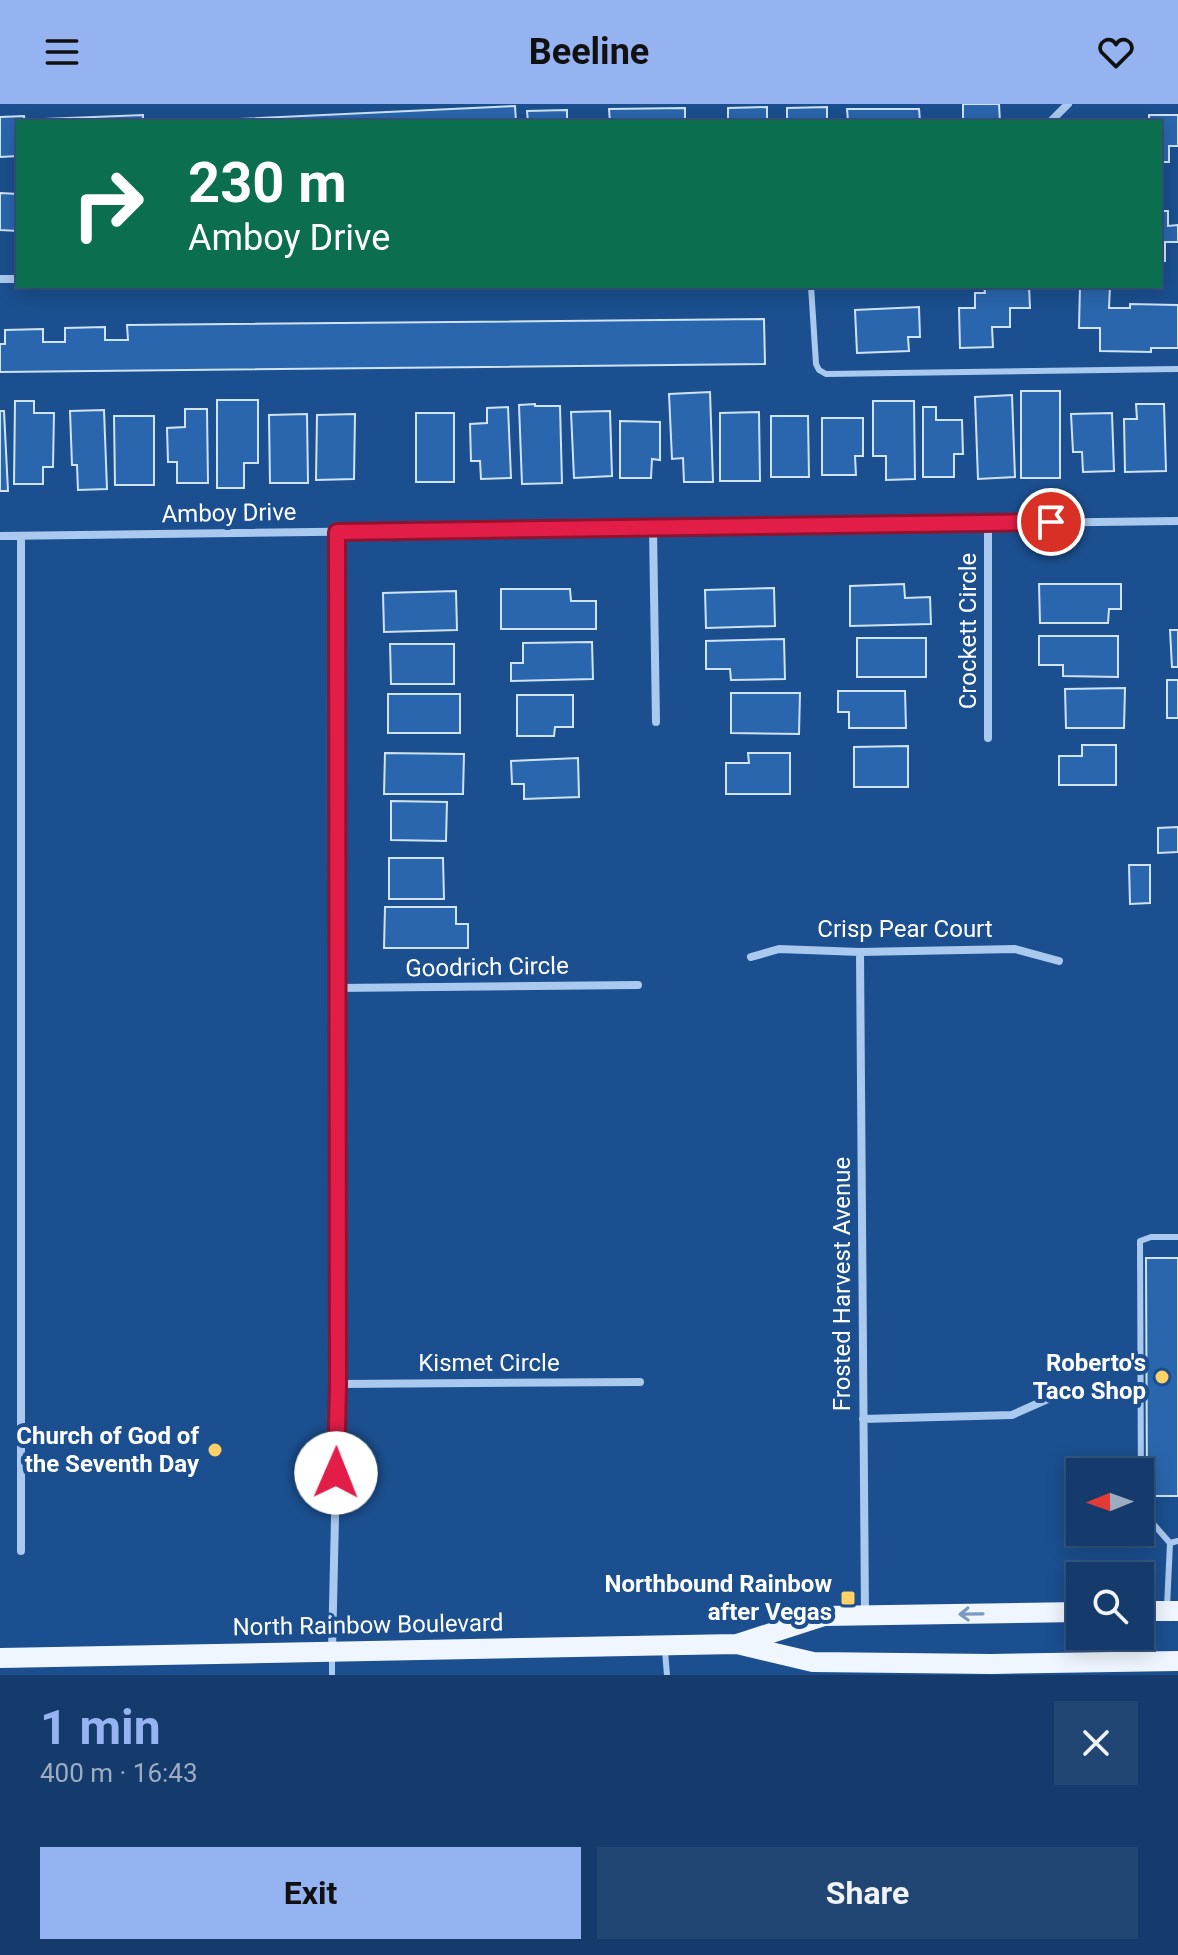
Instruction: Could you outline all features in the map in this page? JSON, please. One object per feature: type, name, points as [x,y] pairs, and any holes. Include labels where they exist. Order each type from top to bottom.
[{"type":"main road","name":"North Rainbow Boulevard","points":[[737,1644],[824,1616],[1066,1612]]},
{"type":"main road","name":"North Rainbow Boulevard","points":[[0,1658],[737,1644],[813,1662],[991,1670],[1178,1661]]},
{"type":"street","points":[[1052,120],[1068,104]]},
{"type":"street","name":"Amboy Drive","points":[[0,536],[1178,521]]},
{"type":"street","name":"Crockett Circle","points":[[988,523],[988,738]]},
{"type":"street","points":[[653,528],[656,722]]},
{"type":"street","points":[[332,1651],[338,1384],[337,532]]},
{"type":"street","points":[[21,536],[21,1551]]},
{"type":"street","name":"Crisp Pear Court","points":[[751,957],[779,949],[860,952],[1015,949],[1059,961]]},
{"type":"street","name":"Frosted Harvest Avenue","points":[[860,952],[865,1615]]},
{"type":"street","name":"Goodrich Circle","points":[[337,988],[638,985]]},
{"type":"street","name":"Kismet Circle","points":[[338,1384],[640,1382]]},
{"type":"street","points":[[863,1419],[1012,1415],[1066,1391]]},
{"type":"lane","points":[[811,288],[816,364],[826,374],[1178,369]]},
{"type":"lane","points":[[1173,1611],[1174,1542],[1148,1518],[1141,1495],[1140,1241],[1151,1237],[1178,1237]]},
{"type":"lane","points":[[665,1645],[667,1675]]},
{"type":"lane","points":[[332,1651],[332,1675]]},
{"type":"building","points":[[963,104],[999,104],[1000,120],[963,120]]},
{"type":"building","points":[[515,106],[516,120],[217,120]]},
{"type":"building","points":[[767,107],[767,120],[728,120],[728,108]]},
{"type":"building","points":[[827,107],[827,120],[787,120],[787,108]]},
{"type":"building","points":[[685,108],[685,120],[610,120],[609,109]]},
{"type":"building","points":[[847,109],[919,109],[920,120],[848,120]]},
{"type":"building","points":[[567,110],[567,120],[528,120],[527,111]]},
{"type":"building","points":[[143,115],[143,120],[45,119]]},
{"type":"building","points":[[1149,115],[1178,115],[1178,146],[1169,146],[1169,162],[1162,162],[1162,120],[1149,120]]},
{"type":"building","points":[[24,116],[25,120],[16,120],[16,156],[0,157],[0,117]]},
{"type":"building","points":[[0,193],[16,194],[16,231],[0,230]]},
{"type":"building","points":[[1162,211],[1168,211],[1168,226],[1178,225],[1178,242],[1165,242],[1165,261],[1162,261]]},
{"type":"building","points":[[984,288],[1029,288],[1030,308],[1010,308],[1010,327],[992,327],[993,347],[960,348],[959,308],[975,308],[975,293],[985,293]]},
{"type":"building","points":[[1080,288],[1110,288],[1109,308],[1130,308],[1130,304],[1178,305],[1178,348],[1151,348],[1151,352],[1100,351],[1100,328],[1079,328]]},
{"type":"building","points":[[919,307],[920,337],[908,337],[909,351],[857,353],[855,310]]},
{"type":"building","points":[[764,319],[765,364],[0,372],[0,344],[5,344],[5,330],[43,329],[43,342],[65,342],[65,328],[105,327],[105,340],[128,340],[127,325]]},
{"type":"building","points":[[1021,391],[1060,391],[1060,478],[1021,478]]},
{"type":"building","points":[[710,392],[713,482],[684,482],[683,458],[672,459],[669,394]]},
{"type":"building","points":[[1012,395],[1015,477],[978,479],[975,397]]},
{"type":"building","points":[[217,400],[258,400],[258,463],[244,463],[244,488],[217,488]]},
{"type":"building","points":[[15,401],[34,401],[34,413],[54,413],[53,467],[43,467],[43,484],[14,484]]},
{"type":"building","points":[[873,401],[914,401],[915,479],[886,480],[886,456],[873,456]]},
{"type":"building","points":[[1136,404],[1164,404],[1166,471],[1125,472],[1124,419],[1137,419]]},
{"type":"building","points":[[519,405],[560,406],[562,483],[522,484]]},
{"type":"building","points":[[508,407],[511,478],[481,479],[480,461],[471,461],[470,424],[487,423],[487,408]]},
{"type":"building","points":[[923,407],[936,407],[936,420],[962,420],[963,454],[954,454],[954,477],[923,477]]},
{"type":"building","points":[[185,409],[207,409],[208,483],[177,483],[177,462],[168,462],[167,428],[185,427]]},
{"type":"building","points":[[104,410],[107,489],[78,490],[77,465],[72,465],[70,411]]},
{"type":"building","points":[[0,411],[4,411],[8,491],[0,491]]},
{"type":"building","points":[[610,411],[612,476],[574,478],[571,412]]},
{"type":"building","points":[[759,412],[760,481],[720,481],[720,413]]},
{"type":"building","points":[[416,413],[454,413],[454,482],[416,482]]},
{"type":"building","points":[[1112,413],[1114,471],[1083,472],[1082,452],[1073,452],[1071,414]]},
{"type":"building","points":[[307,414],[308,483],[270,483],[269,415]]},
{"type":"building","points":[[355,414],[354,479],[316,480],[317,415]]},
{"type":"building","points":[[114,416],[154,416],[154,485],[115,485]]},
{"type":"building","points":[[771,416],[808,416],[809,477],[771,477]]},
{"type":"building","points":[[822,418],[863,418],[863,456],[855,456],[856,475],[822,475]]},
{"type":"building","points":[[620,421],[660,422],[660,460],[652,459],[651,478],[620,478]]},
{"type":"building","points":[[904,584],[905,598],[930,597],[931,624],[850,626],[850,586]]},
{"type":"building","points":[[1039,584],[1121,584],[1121,609],[1109,609],[1108,623],[1040,623]]},
{"type":"building","points":[[774,588],[775,626],[706,628],[705,590]]},
{"type":"building","points":[[501,589],[570,589],[571,601],[596,601],[596,629],[501,629]]},
{"type":"building","points":[[456,591],[457,630],[384,632],[383,593]]},
{"type":"building","points":[[1170,630],[1178,630],[1178,667],[1172,667]]},
{"type":"building","points":[[1039,636],[1118,636],[1118,677],[1063,676],[1063,665],[1039,665]]},
{"type":"building","points":[[857,638],[926,638],[926,677],[857,677]]},
{"type":"building","points":[[784,639],[785,679],[731,680],[730,669],[706,669],[706,641]]},
{"type":"building","points":[[592,642],[593,679],[511,681],[511,663],[523,663],[523,643]]},
{"type":"building","points":[[390,644],[454,644],[454,684],[391,684]]},
{"type":"building","points":[[1167,680],[1178,680],[1178,718],[1167,718]]},
{"type":"building","points":[[1125,688],[1124,728],[1066,728],[1065,689]]},
{"type":"building","points":[[838,691],[905,691],[906,728],[849,728],[849,712],[838,712]]},
{"type":"building","points":[[731,693],[800,693],[799,734],[731,733]]},
{"type":"building","points":[[388,694],[460,694],[460,733],[388,733]]},
{"type":"building","points":[[517,695],[573,695],[573,727],[555,727],[554,736],[517,736]]},
{"type":"building","points":[[1082,745],[1116,745],[1116,785],[1059,785],[1059,756],[1082,756]]},
{"type":"building","points":[[908,746],[908,787],[854,787],[854,747]]},
{"type":"building","points":[[385,753],[464,754],[463,794],[384,794]]},
{"type":"building","points":[[748,753],[790,753],[790,794],[726,794],[726,763],[749,763]]},
{"type":"building","points":[[578,758],[579,797],[524,799],[524,784],[512,784],[511,761]]},
{"type":"building","points":[[391,801],[447,802],[446,841],[391,840]]},
{"type":"building","points":[[1178,827],[1178,852],[1158,853],[1158,828]]},
{"type":"building","points":[[389,858],[443,858],[444,899],[389,899]]},
{"type":"building","points":[[1129,865],[1150,865],[1150,903],[1130,904]]},
{"type":"building","points":[[385,907],[456,907],[456,924],[468,924],[468,948],[384,948]]},
{"type":"building","name":"Roberto's Taco Shop","points":[[1146,1258],[1178,1258],[1178,1496],[1154,1496],[1154,1458],[1147,1458]]},
{"type":"place","name":"Roberto's Taco Shop","points":[[1162,1377]]},
{"type":"place","name":"Church of God of the Seventh Day","points":[[215,1450]]},
{"type":"place","name":"Northbound Rainbow after Vegas","points":[[848,1598]]},
{"type":"route","points":[[336,1473],[337,532],[1051,522]]}]
